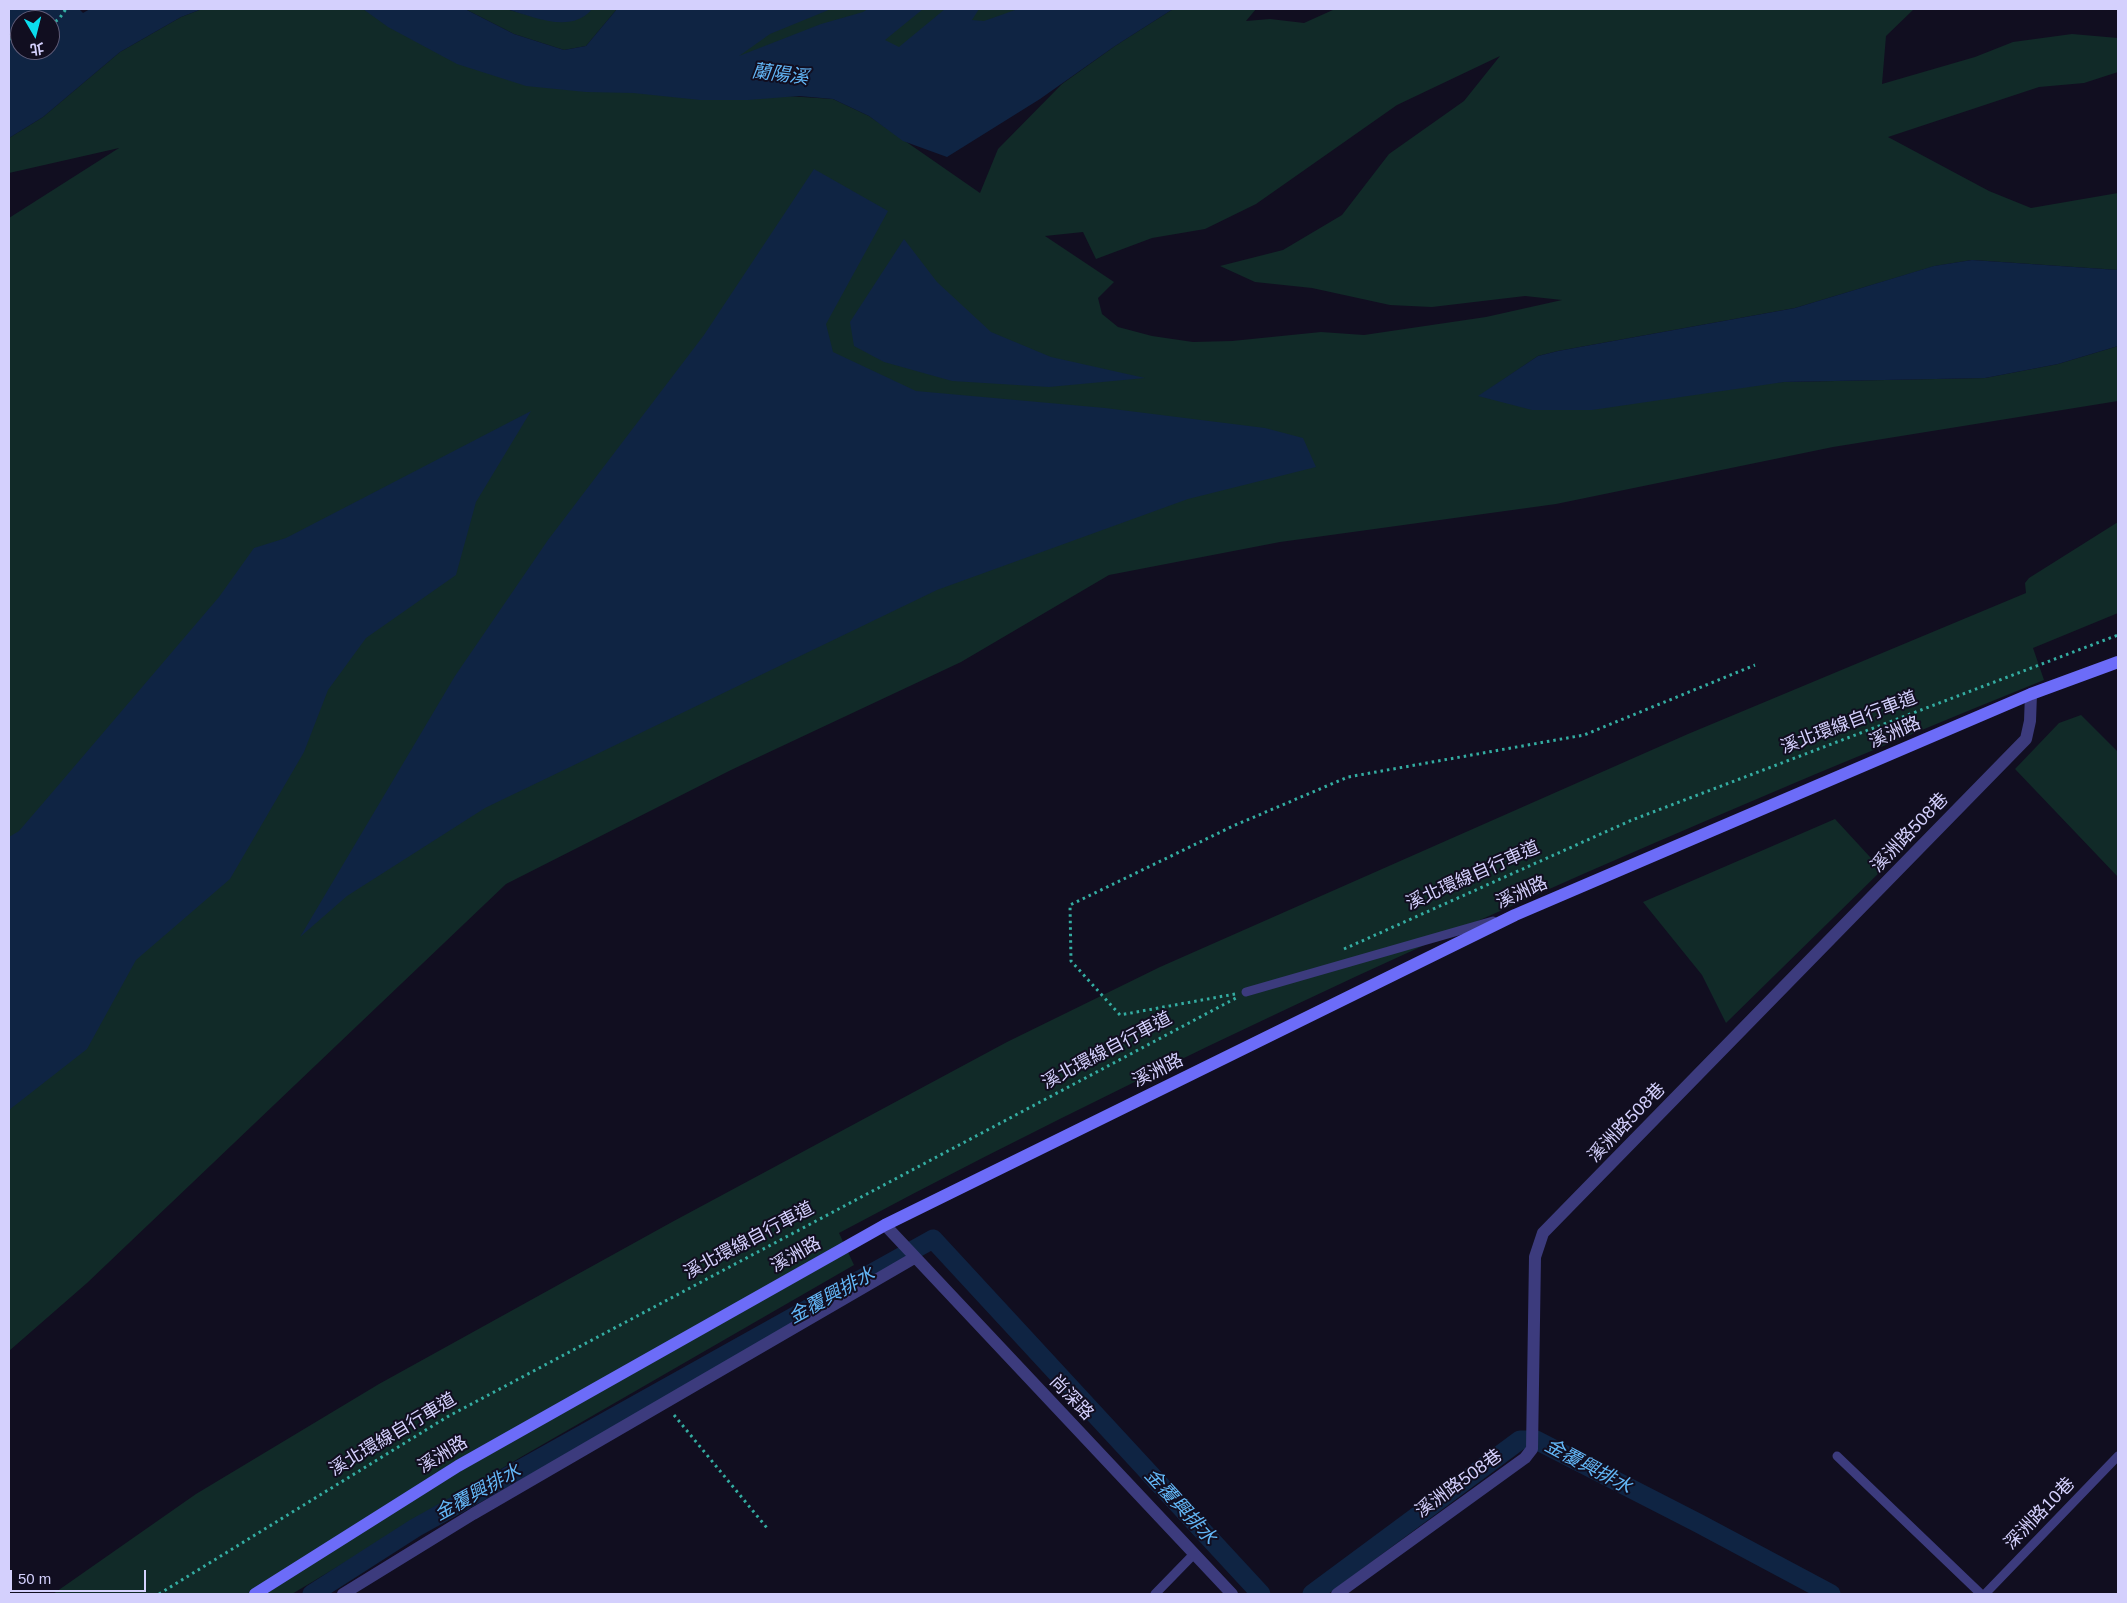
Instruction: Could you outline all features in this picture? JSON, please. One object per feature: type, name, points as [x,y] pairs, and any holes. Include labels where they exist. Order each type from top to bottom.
[{"type":"street","name":"溪洲路","points":[[255,1594],[458,1466],[885,1226],[1515,915],[2031,694],[2118,662]]},
{"type":"street","name":"溪洲路508巷","points":[[1337,1594],[1526,1458],[1532,1449],[1535,1257],[1543,1233],[2026,739],[2030,721],[2031,694]]},
{"type":"street","name":"尚深路","points":[[885,1226],[1232,1594]]},
{"type":"street","points":[[342,1594],[473,1514],[914,1258]]},
{"type":"lane","points":[[1246,992],[1515,915]]},
{"type":"lane","points":[[1837,1456],[1983,1594]]},
{"type":"lane","name":"深洲路10巷","points":[[1983,1594],[2118,1456]]},
{"type":"lane","points":[[1154,1594],[1194,1554]]},
{"type":"path","name":"溪北環線自行車道","points":[[1336,952],[1632,820],[2118,635]]},
{"type":"path","points":[[1246,992],[1120,1014],[1071,961],[1070,906],[1233,826],[1348,777],[1584,735],[1755,665]]},
{"type":"path","name":"溪北環線自行車道","points":[[159,1594],[448,1417],[1246,992]]},
{"type":"path","points":[[664,1403],[767,1528]]},
{"type":"green space","points":[[202,9],[390,9],[527,79],[833,99],[869,116],[980,193],[998,149],[1062,84],[1115,46],[1173,9],[1256,9],[1246,21],[1270,19],[1304,23],[1335,9],[1914,9],[1886,36],[1882,84],[1975,57],[2013,42],[2072,34],[2118,38],[2118,72],[2084,83],[2039,87],[1888,137],[1989,191],[2031,208],[2118,193],[2118,270],[1972,260],[1935,266],[1795,308],[1538,356],[1479,396],[1784,382],[1985,378],[2058,364],[2118,346],[2118,401],[1833,447],[1556,504],[1280,542],[1109,575],[961,662],[731,770],[506,884],[87,1283],[9,1351],[9,218],[119,148],[9,173],[9,138],[43,117],[120,52],[181,17]],"holes":[[[1500,56],[1464,101],[1389,154],[1342,215],[1283,250],[1220,266],[1255,282],[1312,288],[1390,305],[1432,307],[1525,296],[1562,300],[1486,317],[1364,335],[1321,332],[1232,341],[1193,342],[1152,336],[1118,327],[1102,314],[1098,298],[1114,282],[1045,236],[1083,232],[1096,259],[1152,238],[1205,229],[1256,204],[1397,105]]]},
{"type":"green space","points":[[465,9],[506,9],[535,17],[527,9],[617,9],[586,46],[564,50],[514,34]]},
{"type":"green space","points":[[769,9],[1041,9],[954,53],[737,57]]},
{"type":"green space","points":[[2118,522],[2118,613],[2033,648],[2044,680],[1738,807],[1585,873],[1284,1010],[986,1156],[839,1233],[854,1265],[521,1457],[292,1594],[53,1594],[196,1494],[379,1384],[672,1222],[1007,1042],[1160,967],[1688,734],[2026,593],[2025,583],[2029,578]]},
{"type":"green space","points":[[2081,715],[2118,752],[2118,877],[2015,769],[2059,723]]},
{"type":"green space","points":[[1835,819],[1882,870],[1726,1023],[1702,975],[1643,902]]},
{"type":"water","points":[[9,9],[79,9],[83,13],[90,9],[202,9],[181,17],[120,52],[43,117],[9,138]]},
{"type":"water","name":"蘭陽溪","points":[[363,9],[465,9],[514,34],[564,50],[586,46],[617,9],[831,9],[770,34],[739,56],[821,24],[868,9],[923,9],[885,40],[899,47],[945,9],[979,9],[972,20],[984,21],[1018,9],[1173,9],[1115,46],[1040,99],[947,157],[903,141],[869,116],[833,99],[799,96],[748,100],[700,100],[633,93],[586,92],[526,86],[457,64],[388,27]]},
{"type":"water","points":[[506,9],[592,9],[583,17],[573,21],[562,22],[539,19]]},
{"type":"water","points":[[814,169],[888,211],[826,324],[833,352],[916,391],[1105,408],[1265,428],[1303,438],[1316,467],[1188,499],[937,590],[485,808],[347,896],[300,937],[455,676],[548,540],[704,335]]},
{"type":"water","points":[[904,239],[937,282],[991,332],[1051,357],[1145,378],[1049,387],[952,381],[884,362],[854,346],[850,322]]},
{"type":"water","points":[[1972,260],[2118,270],[2118,346],[2058,364],[1985,378],[1784,382],[1592,410],[1532,410],[1478,396],[1538,356],[1795,308],[1934,266]]},
{"type":"water","points":[[531,411],[476,502],[456,575],[366,638],[328,690],[304,752],[230,879],[136,960],[87,1049],[9,1110],[9,837],[19,831],[219,597],[254,548],[286,538]]},
{"type":"waterway","name":"金覆興排水","points":[[312,1594],[415,1528],[933,1239],[1261,1594]]},
{"type":"waterway","name":"金覆興排水","points":[[1312,1594],[1520,1440],[1536,1440],[1831,1594]]}]
